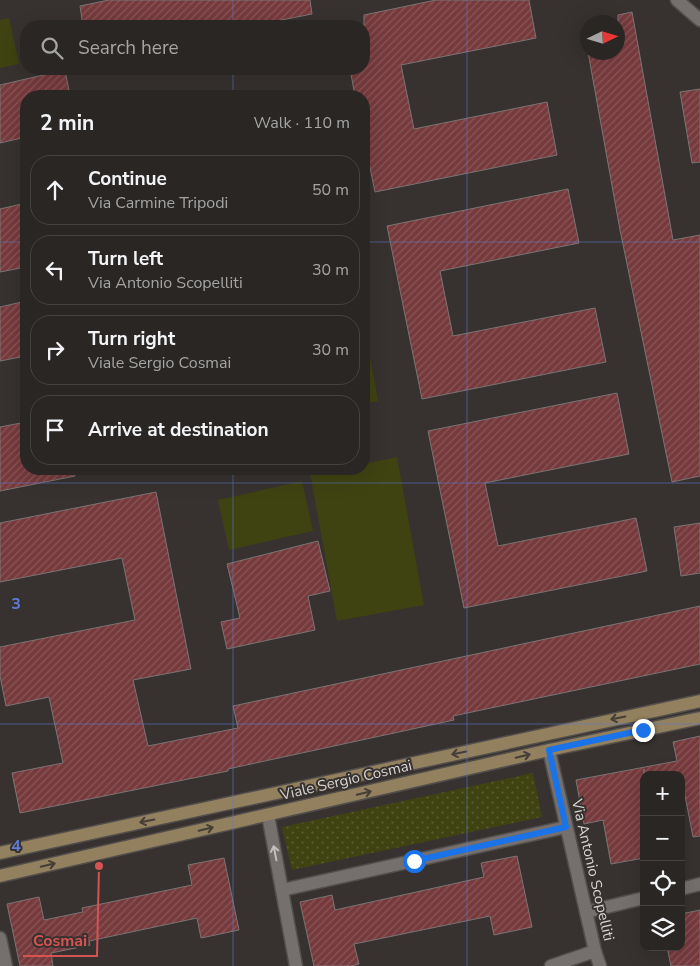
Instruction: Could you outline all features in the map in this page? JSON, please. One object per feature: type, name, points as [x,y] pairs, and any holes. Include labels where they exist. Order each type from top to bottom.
[{"type":"street","points":[[676,0],[700,20]]},
{"type":"street","name":"Viale Sergio Cosmai","points":[[0,853],[700,700]]},
{"type":"street","name":"Viale Sergio Cosmai","points":[[0,876],[549,750],[700,718]]},
{"type":"street","name":"Via Antonio Scopelliti","points":[[549,750],[595,951],[551,966]]},
{"type":"street","points":[[268,815],[296,966]]},
{"type":"street","points":[[282,890],[566,827]]},
{"type":"street","points":[[685,888],[700,884]]},
{"type":"street","points":[[586,912],[640,899]]},
{"type":"street","points":[[0,938],[6,966]]},
{"type":"street","points":[[595,951],[600,966]]},
{"type":"green space","points":[[9,18],[19,64],[0,68],[0,20]]},
{"type":"green space","points":[[370,358],[378,401],[370,403]]},
{"type":"green space","points":[[397,457],[424,605],[337,621],[310,475],[370,475],[370,463]]},
{"type":"green space","points":[[302,481],[313,531],[229,550],[218,500]]},
{"type":"green space","points":[[533,773],[542,817],[292,870],[282,827]]},
{"type":"building","points":[[109,0],[310,0],[312,14],[282,20],[82,20],[80,6]]},
{"type":"building","points":[[436,0],[529,0],[536,38],[401,65],[414,129],[547,102],[557,155],[375,192],[370,167],[370,90],[354,90],[351,75],[370,75],[370,20],[364,20],[364,15]]},
{"type":"building","points":[[632,12],[673,240],[700,235],[700,476],[672,482],[620,230],[589,60],[625,60],[625,15],[618,15]]},
{"type":"building","points":[[43,75],[66,75],[69,90],[20,90],[20,138],[0,143],[0,85]]},
{"type":"building","points":[[700,89],[700,162],[692,163],[680,92]]},
{"type":"building","points":[[568,189],[579,243],[440,271],[453,336],[595,308],[606,362],[422,399],[387,226]]},
{"type":"building","points":[[20,204],[20,268],[0,272],[0,209]]},
{"type":"building","points":[[20,302],[20,357],[0,361],[0,307]]},
{"type":"building","points":[[617,393],[629,454],[485,483],[498,546],[636,518],[647,571],[464,608],[428,431]]},
{"type":"building","points":[[20,423],[20,475],[75,476],[0,491],[0,427]]},
{"type":"building","points":[[156,492],[191,669],[133,680],[148,746],[238,728],[233,706],[700,606],[700,664],[453,716],[454,720],[228,769],[228,771],[20,813],[12,773],[63,763],[49,697],[6,706],[0,676],[0,647],[135,620],[122,558],[0,582],[0,523]]},
{"type":"building","points":[[700,523],[700,573],[681,576],[674,527]]},
{"type":"building","points":[[318,541],[330,591],[308,596],[315,630],[227,649],[221,622],[240,618],[227,564]]},
{"type":"building","points":[[700,736],[700,836],[693,837],[685,796],[685,771],[640,771],[640,859],[611,864],[603,820],[584,824],[576,780],[677,761],[673,742]]},
{"type":"building","points":[[517,856],[532,927],[494,935],[490,916],[354,944],[359,964],[351,966],[314,966],[300,902],[332,895],[335,910],[484,877],[481,863]]},
{"type":"building","points":[[224,858],[239,930],[201,938],[197,918],[89,941],[90,945],[51,953],[53,966],[20,966],[7,904],[39,897],[44,920],[83,912],[82,908],[192,885],[188,865]]},
{"type":"building","points":[[700,910],[700,966],[671,966],[668,951],[685,951],[685,913]]},
{"type":"place","name":"Cosmai","points":[[99,866]]},
{"type":"route","points":[[414,861],[566,827],[549,750],[643,730]]}]
